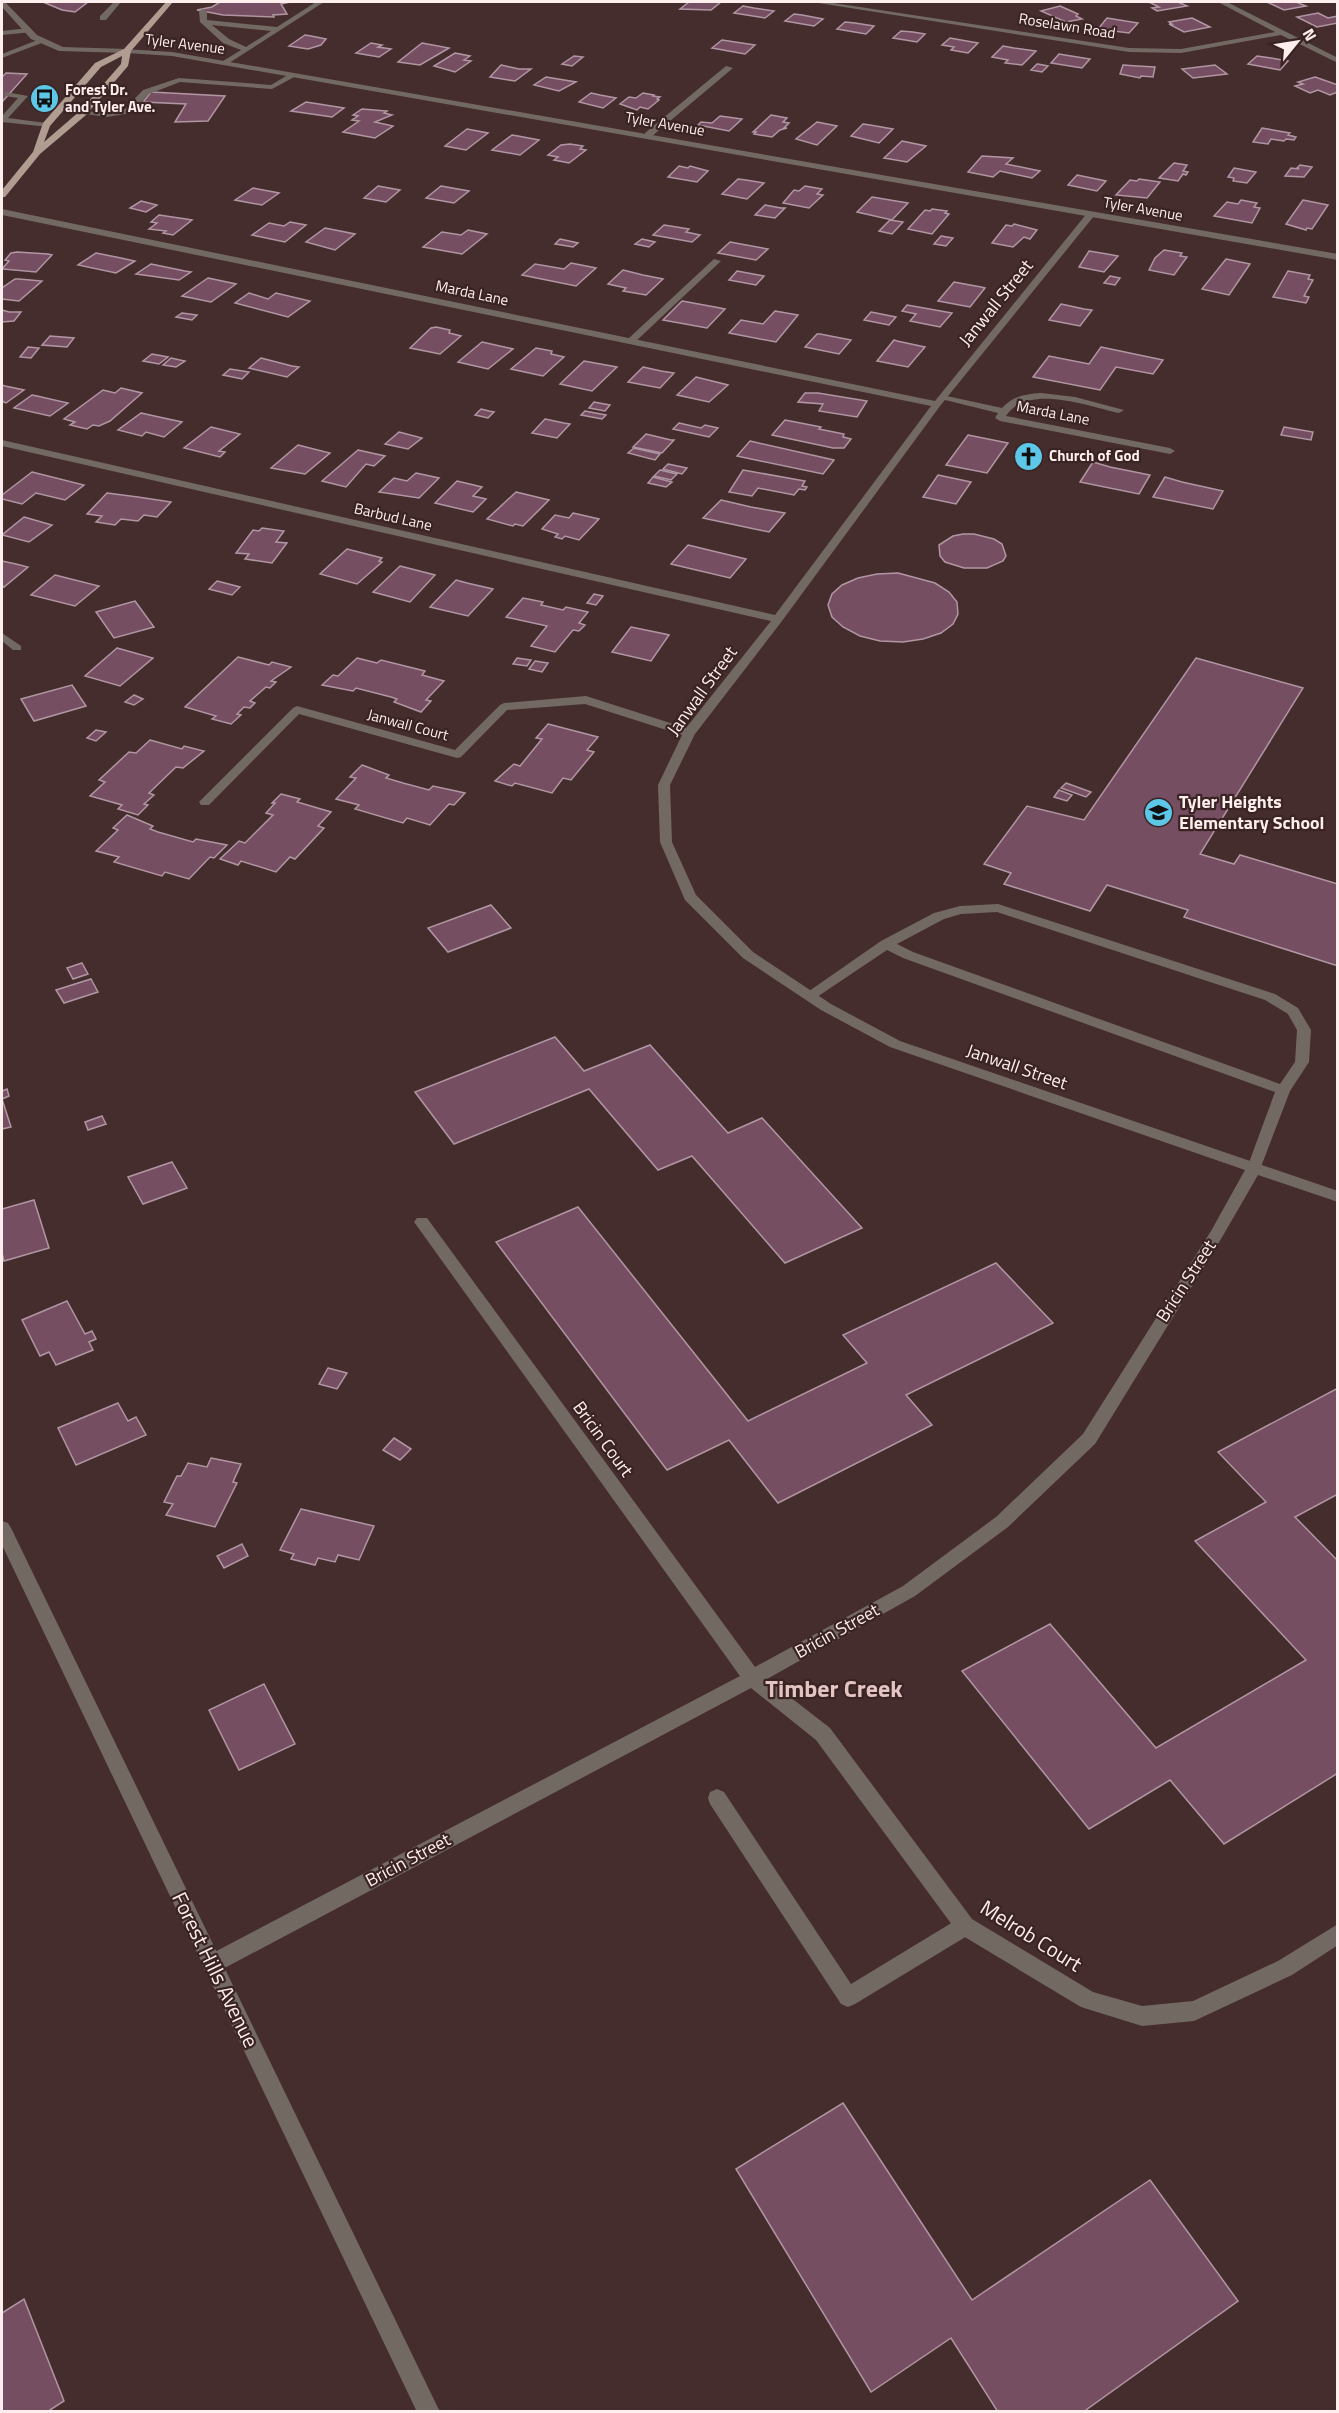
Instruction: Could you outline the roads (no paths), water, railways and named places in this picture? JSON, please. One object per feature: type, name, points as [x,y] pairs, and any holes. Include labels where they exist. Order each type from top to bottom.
[{"type":"main road","points":[[37,152],[46,125],[99,64],[127,51],[169,2]]},
{"type":"main road","points":[[2,195],[37,152],[83,113],[125,64],[127,51]]},
{"type":"street","points":[[103,18],[117,2]]},
{"type":"street","points":[[226,63],[320,2]]},
{"type":"street","name":"Roselawn Road","points":[[816,2],[970,22],[1158,52],[1181,51],[1279,33]]},
{"type":"street","points":[[1222,2],[1338,61]]},
{"type":"street","name":"Tyler Avenue","points":[[2,3],[34,37],[62,49],[172,54],[1338,256]]},
{"type":"street","points":[[203,11],[204,22],[226,41],[245,49]]},
{"type":"street","points":[[204,22],[277,29]]},
{"type":"street","points":[[2,33],[29,30]]},
{"type":"street","points":[[2,56],[43,41]]},
{"type":"street","points":[[648,135],[729,68]]},
{"type":"street","points":[[83,113],[107,115],[128,111],[146,92],[179,80],[272,87],[294,75]]},
{"type":"street","points":[[8,94],[24,96],[2,120],[46,125]]},
{"type":"street","name":"Marda Lane","points":[[2,212],[631,342],[939,401],[1004,411],[1000,418],[1170,451]]},
{"type":"street","name":"Janwall Street","points":[[1091,214],[939,401],[778,619],[689,733],[664,785],[666,842],[690,897],[748,955],[809,996],[895,1044],[1338,1197]]},
{"type":"street","points":[[631,342],[675,298],[717,261]]},
{"type":"street","points":[[1004,411],[1007,406],[1028,397],[1046,394],[1119,410]]},
{"type":"street","name":"Barbud Lane","points":[[2,443],[778,619]]},
{"type":"street","points":[[2,636],[17,648]]},
{"type":"street","name":"Janwall Court","points":[[206,802],[297,710],[457,754],[504,707],[586,700],[689,733]]},
{"type":"street","name":"Bricin Street","points":[[213,1964],[752,1678],[909,1591],[1002,1522],[1089,1439],[1216,1235],[1254,1168],[1283,1090],[1302,1062],[1304,1030],[1293,1011],[1270,997],[998,908],[960,910],[939,916],[886,944],[809,996]]},
{"type":"street","points":[[886,944],[908,955],[1283,1090]]},
{"type":"street","name":"Bricin Court","points":[[422,1222],[752,1678]]},
{"type":"street","name":"Forest Hills Avenue","points":[[2,1528],[429,2412]]},
{"type":"street","name":"Melrob Court","points":[[752,1678],[823,1734],[965,1926],[1088,2000],[1142,2016],[1194,2012],[1285,1968],[1338,1933]]},
{"type":"street","points":[[717,1798],[848,1997],[965,1926]]},
{"type":"place","name":"Forest Dr. and Tyler Ave.","points":[[44,99]]},
{"type":"place","name":"Church of God","points":[[1028,456]]},
{"type":"place","name":"Tyler Heights Elementary School","points":[[1158,812]]},
{"type":"district","name":"Timber Creek","points":[[834,1689]]}]
